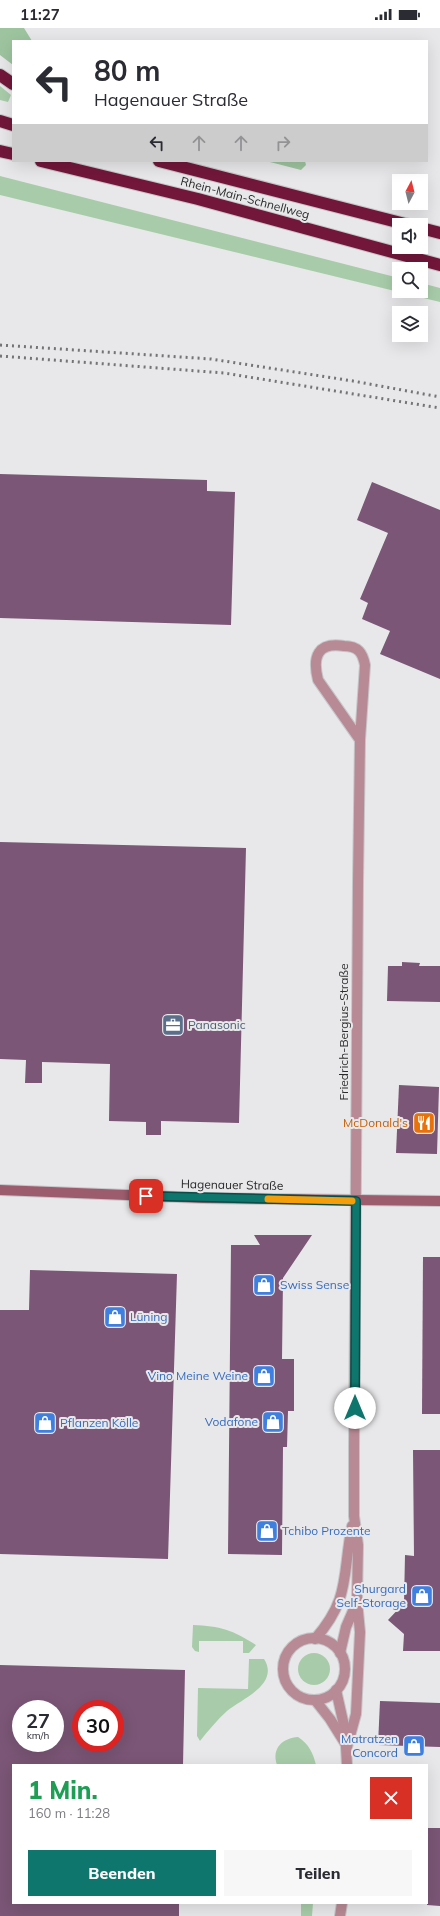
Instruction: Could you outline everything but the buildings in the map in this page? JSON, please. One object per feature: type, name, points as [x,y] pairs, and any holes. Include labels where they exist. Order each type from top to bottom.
[{"type":"highway","points":[[0,75],[12,83]]},
{"type":"highway","points":[[0,121],[12,125]]},
{"type":"highway","points":[[0,151],[12,154]]},
{"type":"highway","name":"Rhein-Main-Schnellweg","points":[[45,162],[198,200],[440,265]]},
{"type":"highway","name":"Rhein-Main-Schnellweg","points":[[168,163],[392,221]]},
{"type":"highway","points":[[428,230],[440,233]]},
{"type":"street","name":"Friedrich-Bergius-Straße","points":[[315,1700],[304,1698],[292,1691],[287,1684],[283,1668],[286,1655],[293,1647],[306,1640],[314,1639],[331,1619],[343,1593],[354,1516],[360,740],[364,684],[363,658],[359,650],[352,647],[328,646],[319,651],[316,656],[318,680],[360,740]]},
{"type":"street","name":"Hagenauer Straße","points":[[0,1190],[203,1198],[440,1201]]},
{"type":"street","name":"Friedrich-Bergius-Straße","points":[[347,1746],[356,1714],[360,1632],[357,1601],[358,1545],[354,1516]]},
{"type":"street","name":"Friedrich-Bergius-Straße","points":[[347,1764],[347,1746],[343,1716],[336,1690],[342,1680],[345,1668],[340,1653],[346,1627],[357,1601]]},
{"type":"street","points":[[314,1639],[329,1642],[340,1653]]},
{"type":"street","points":[[336,1690],[327,1697],[315,1700],[330,1719],[347,1746]]},
{"type":"street","points":[[340,1916],[342,1904]]},
{"type":"street","points":[[346,1904],[347,1916]]},
{"type":"green space","points":[[0,28],[24,28],[31,40],[12,40],[12,64],[0,55]]},
{"type":"green space","points":[[0,86],[11,95],[8,102],[0,100]]},
{"type":"green space","points":[[270,162],[305,162],[306,165],[301,170]]},
{"type":"green space","points":[[0,176],[392,276],[392,290],[0,195]]},
{"type":"green space","points":[[428,285],[440,288],[440,302],[424,298],[428,298]]},
{"type":"green space","points":[[193,1625],[211,1626],[233,1632],[256,1645],[249,1653],[243,1653],[243,1641],[199,1641],[199,1652],[195,1651],[192,1647]]},
{"type":"green space","points":[[311,1653],[317,1653],[326,1657],[330,1669],[326,1681],[317,1685],[311,1685],[302,1681],[298,1672],[298,1666],[302,1657]]},
{"type":"green space","points":[[249,1659],[264,1659],[268,1668],[267,1676],[263,1683],[250,1696],[227,1711],[200,1741],[197,1736],[198,1688],[248,1689]]},
{"type":"green space","points":[[298,1737],[305,1743],[310,1749],[316,1764],[277,1764],[277,1749],[283,1742]]},
{"type":"green space","points":[[301,1904],[313,1904],[312,1916],[301,1916]]},
{"type":"railway","points":[[0,345],[211,359],[353,381],[440,397]]},
{"type":"railway","points":[[0,356],[224,373],[440,408]]},
{"type":"slow traffic","points":[[268,1199],[352,1201]]},
{"type":"place","name":"Panasonic","points":[[173,1025]]},
{"type":"place","name":"McDonald's","points":[[424,1123]]},
{"type":"place","name":"Swiss Sense","points":[[264,1285]]},
{"type":"place","name":"Lüning","points":[[115,1317]]},
{"type":"place","name":"Vino Meine Weine","points":[[264,1376]]},
{"type":"place","name":"Vodafone","points":[[273,1422]]},
{"type":"place","name":"Pflanzen Kölle","points":[[45,1423]]},
{"type":"place","name":"Tchibo Prozente","points":[[267,1531]]},
{"type":"place","name":"Shurgard Self-Storage","points":[[422,1596]]},
{"type":"place","name":"Matratzen Concord","points":[[414,1746]]},
{"type":"route","points":[[146,1196],[356,1201],[355,1408]]}]
